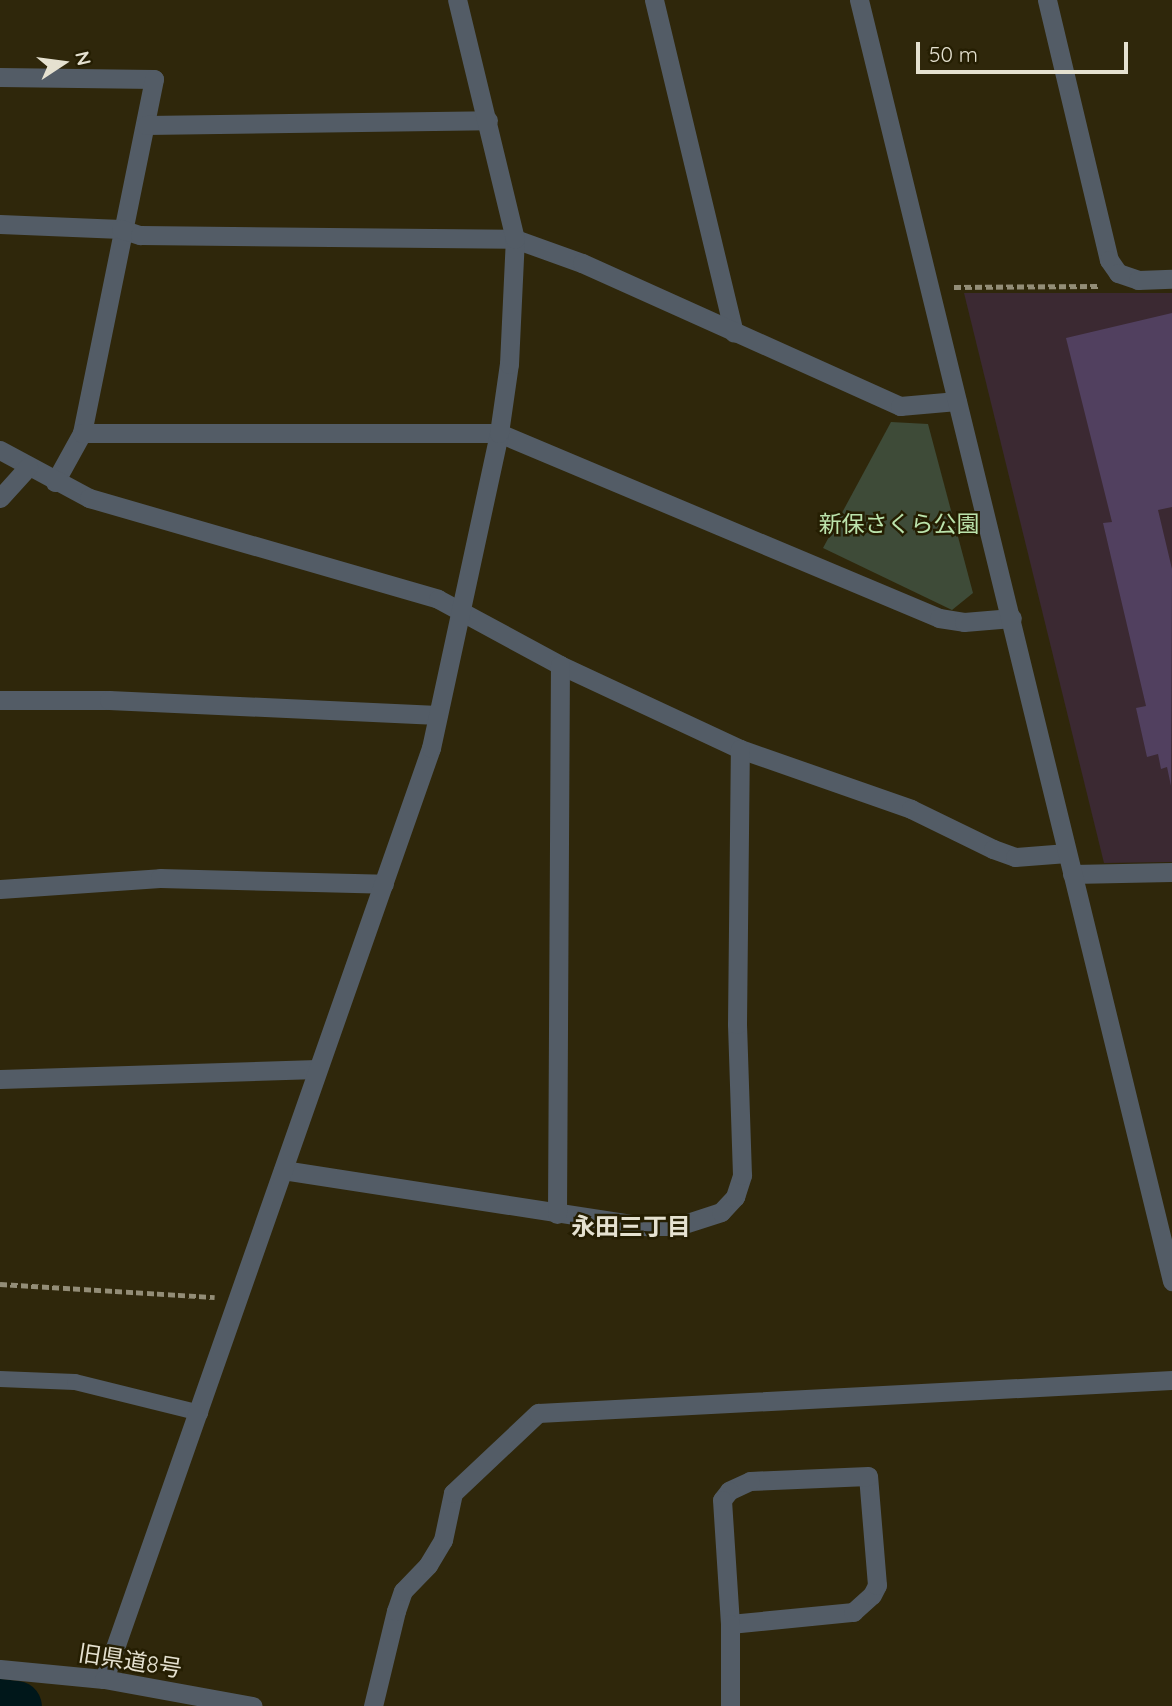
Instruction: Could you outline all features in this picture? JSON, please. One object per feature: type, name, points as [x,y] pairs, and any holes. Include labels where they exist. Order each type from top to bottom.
[{"type":"street","points":[[104,1679],[200,1413],[317,1069],[431,748],[499,433],[511,340],[515,239],[457,0]]},
{"type":"street","points":[[653,0],[733,332]]},
{"type":"street","points":[[859,0],[1172,1281]]},
{"type":"street","points":[[1047,0],[1110,260],[1118,273],[1138,280],[1172,279]]},
{"type":"street","points":[[0,77],[154,79],[121,229],[82,433],[55,482]]},
{"type":"street","points":[[146,125],[488,120]]},
{"type":"street","points":[[0,225],[121,229],[139,235],[515,239],[582,262],[900,406],[957,401]]},
{"type":"street","points":[[82,433],[499,433],[939,618],[964,622],[1012,618]]},
{"type":"street","points":[[0,450],[89,498],[438,599],[560,665],[740,749],[911,809],[1015,857],[1067,853]]},
{"type":"street","points":[[0,498],[28,467]]},
{"type":"street","points":[[557,1214],[560,665]]},
{"type":"street","points":[[0,700],[109,700],[438,715]]},
{"type":"street","points":[[283,1170],[646,1226],[678,1226],[721,1212],[735,1197],[742,1175],[737,1024],[740,749]]},
{"type":"street","points":[[1072,874],[1172,872]]},
{"type":"street","points":[[0,889],[160,878],[384,884]]},
{"type":"street","points":[[0,1079],[317,1069]]},
{"type":"street","points":[[373,1706],[396,1611],[404,1591],[428,1565],[443,1540],[453,1493],[538,1413],[1172,1380]]},
{"type":"street","points":[[730,1624],[853,1612],[872,1595],[877,1586],[868,1476],[750,1481],[729,1492],[722,1500],[730,1624],[730,1706]]},
{"type":"street","name":"旧県道8号","points":[[0,1669],[104,1679],[253,1706]]},
{"type":"lane","points":[[0,1379],[75,1382],[200,1413]]},
{"type":"path","points":[[928,288],[1099,286],[1118,273]]},
{"type":"path","points":[[0,1284],[164,1296],[240,1298]]},
{"type":"shaded area","points":[[964,293],[1172,293],[1172,862],[1104,863]]},
{"type":"green space","name":"新保さくら公園","points":[[891,422],[928,424],[973,593],[952,610],[823,548]]},
{"type":"building","points":[[1172,313],[1172,507],[1158,510],[1172,569],[1171,786],[1167,767],[1161,769],[1158,754],[1147,757],[1136,708],[1146,706],[1103,523],[1112,522],[1066,338]]},
{"type":"waterway","points":[[0,1704],[16,1706]]},
{"type":"district","name":"永田三丁目","points":[[631,1227]]}]
